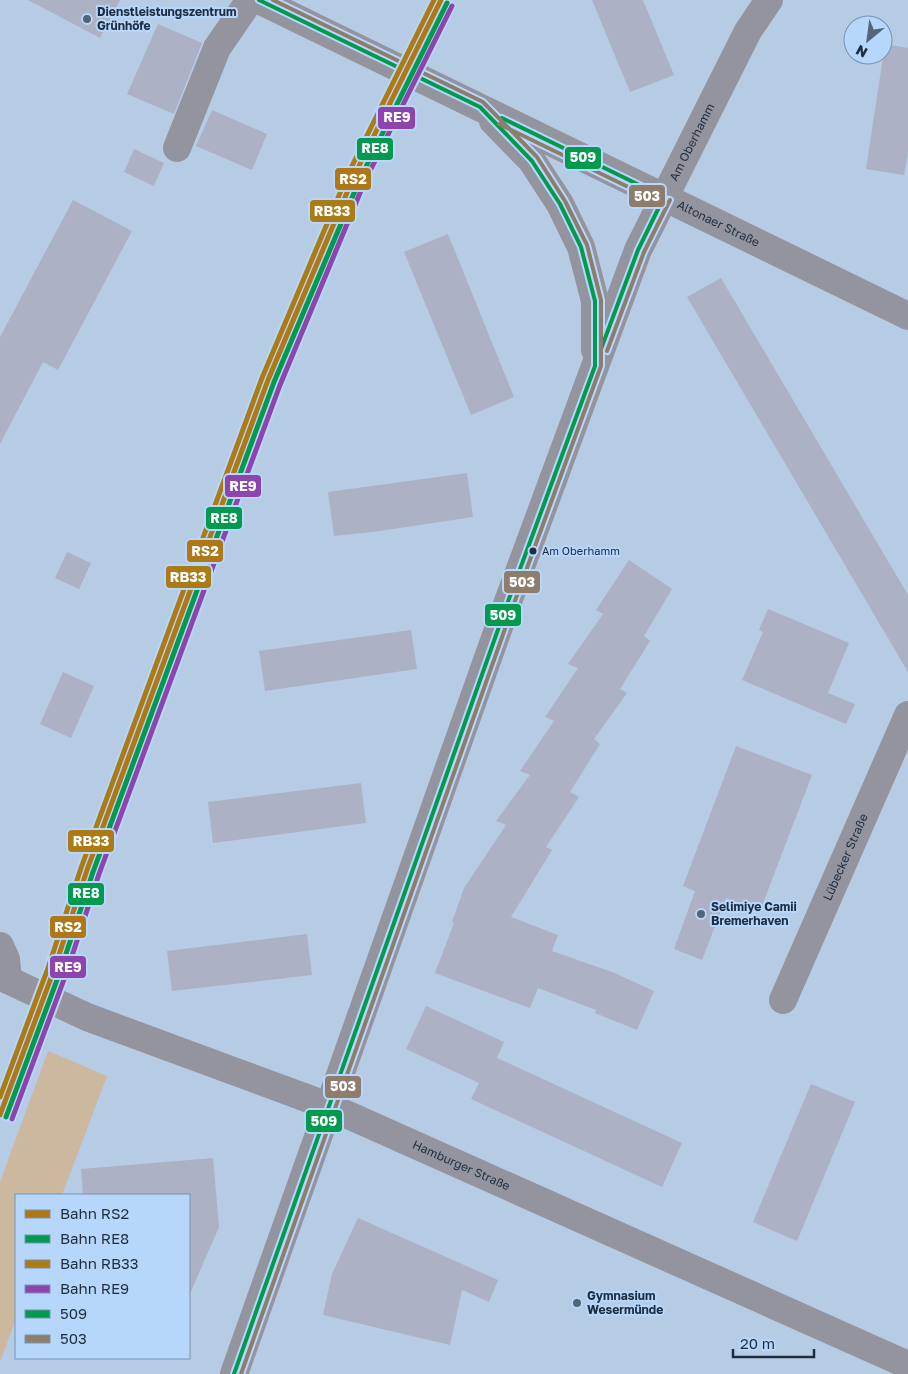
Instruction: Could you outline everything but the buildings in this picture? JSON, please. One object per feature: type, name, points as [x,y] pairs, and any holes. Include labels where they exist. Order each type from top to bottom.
[{"type":"street","points":[[177,148],[217,48],[250,0]]},
{"type":"street","name":"Altonaer Straße","points":[[259,0],[908,316]]},
{"type":"street","name":"Am Oberhamm","points":[[234,1374],[509,598],[638,250],[748,31],[769,0]]},
{"type":"street","points":[[480,107],[532,161],[560,204],[581,247],[595,301],[595,366]]},
{"type":"street","name":"Lübecker Straße","points":[[783,1000],[908,715]]},
{"type":"street","points":[[0,946],[6,959],[4,982]]},
{"type":"street","name":"Hamburger Straße","points":[[4,982],[88,1017],[328,1106],[908,1365]]},
{"type":"shaded area","points":[[48,1051],[107,1076],[62,1194],[15,1194],[15,1322],[0,1362],[0,1182]]},
{"type":"rail line","name":"RB33","points":[[0,1097],[48,968],[81,868],[262,378],[348,174],[434,0]]},
{"type":"rail line","name":"RS2","points":[[0,1115],[54,970],[87,870],[268,380],[354,176],[441,0]]},
{"type":"rail line","name":"RE8","points":[[6,1117],[60,972],[93,872],[274,382],[360,179],[447,3]]},
{"type":"rail line","name":"RE9","points":[[12,1119],[66,974],[99,874],[280,385],[365,181],[452,6]]},
{"type":"transit line","name":"509","points":[[234,1374],[506,607],[595,366],[595,301],[581,247],[560,204],[532,161],[480,107],[259,0]]},
{"type":"transit line","name":"503","points":[[241,1374],[512,609],[601,366],[601,300],[587,245],[565,201],[537,157],[483,102],[273,0]]},
{"type":"transit line","name":"509","points":[[502,118],[664,197]]},
{"type":"transit line","name":"503","points":[[499,124],[661,203]]},
{"type":"transit line","name":"509","points":[[601,349],[638,250],[664,197]]},
{"type":"transit line","name":"503","points":[[607,351],[644,252],[670,200]]},
{"type":"place","name":"Dienstleistungszentrum Grünhöfe","points":[[87,19]]},
{"type":"place","name":"Am Oberhamm","points":[[533,551]]},
{"type":"place","name":"Selimiye Camii Bremerhaven","points":[[701,914]]},
{"type":"place","name":"Gymnasium Wesermünde","points":[[577,1303]]}]
